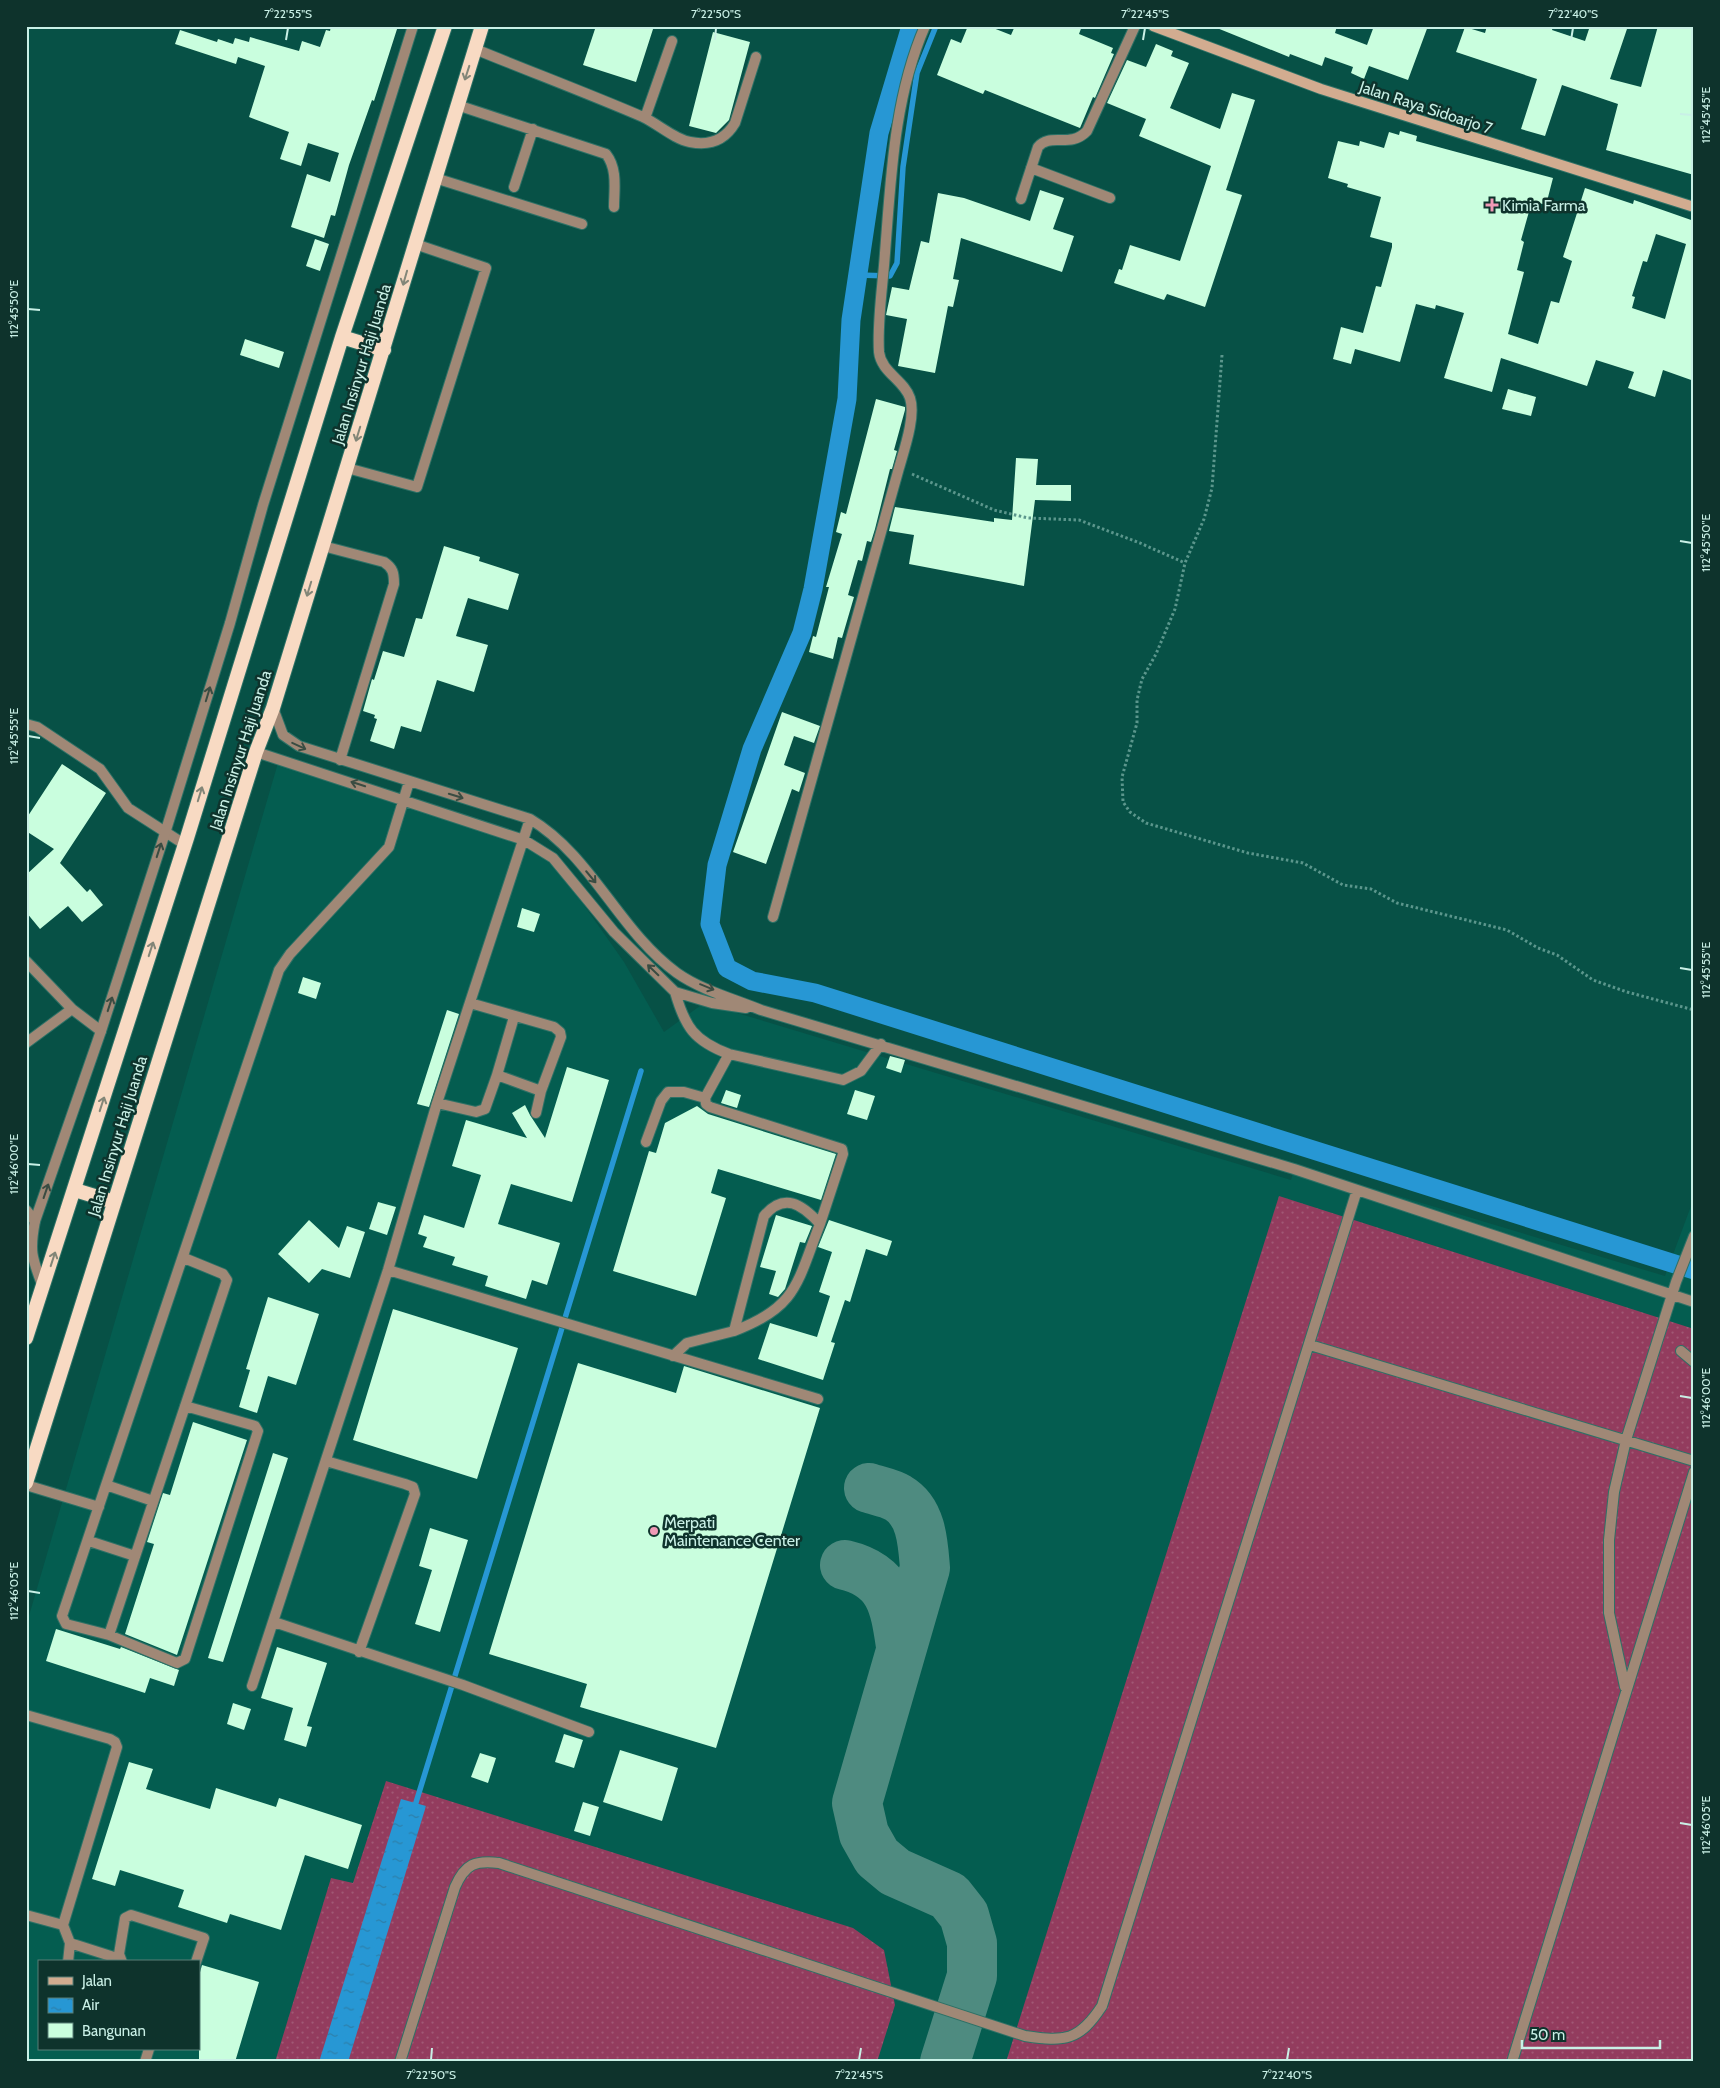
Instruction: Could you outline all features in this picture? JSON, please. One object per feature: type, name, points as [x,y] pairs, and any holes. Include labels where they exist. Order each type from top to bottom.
[{"type":"highway","name":"Jalan Insinyur Haji Juanda","points":[[26,1338],[75,1190],[342,337],[445,26]]},
{"type":"highway","name":"Jalan Insinyur Haji Juanda","points":[[26,1484],[256,752],[273,708],[384,350],[456,105],[482,26]]},
{"type":"highway","points":[[342,337],[384,350]]},
{"type":"highway","points":[[75,1190],[114,1202]]},
{"type":"main road","name":"Jalan Raya Sidoarjo 7","points":[[1153,26],[1321,89],[1694,207]]},
{"type":"street","points":[[44,1288],[28,1247],[35,1221],[101,1031],[166,830],[230,623],[263,505],[413,26]]},
{"type":"street","points":[[773,917],[899,468],[912,408],[910,397],[905,388],[880,359],[883,279],[896,130],[916,46],[925,26]]},
{"type":"street","points":[[1021,199],[1031,168],[1042,143],[1046,140],[1076,140],[1087,131],[1135,26]]},
{"type":"street","points":[[645,118],[672,41]]},
{"type":"street","points":[[475,49],[645,118],[688,142],[706,143],[722,139],[735,122],[756,57]]},
{"type":"street","points":[[456,105],[606,154],[612,161],[614,170],[614,207]]},
{"type":"street","points":[[514,187],[533,129]]},
{"type":"street","points":[[1031,168],[1110,198]]},
{"type":"street","points":[[435,178],[582,224]]},
{"type":"street","points":[[347,468],[417,487],[486,268],[415,244]]},
{"type":"street","points":[[323,546],[384,562],[390,566],[394,574],[394,584],[340,760]]},
{"type":"street","points":[[273,708],[283,736],[289,741],[340,760],[530,819],[546,829],[567,848],[645,942],[676,972],[690,981],[761,1010],[881,1044],[1284,1166],[1694,1302]]},
{"type":"street","points":[[26,724],[37,727],[100,769],[122,803],[166,830],[184,844]]},
{"type":"street","points":[[256,752],[524,840],[553,858],[614,932],[675,992],[712,1003],[761,1010]]},
{"type":"street","points":[[185,1406],[254,1426],[258,1431],[185,1658],[177,1663],[109,1635],[66,1624],[62,1616],[89,1541],[106,1485],[184,1258],[279,970],[290,954],[389,847],[409,782]]},
{"type":"street","points":[[252,1686],[388,1270],[437,1103],[530,819]]},
{"type":"street","points":[[26,961],[72,1009],[101,1031]]},
{"type":"street","points":[[675,992],[683,1018],[690,1028],[712,1047],[729,1054],[843,1080],[861,1071],[881,1044]]},
{"type":"street","points":[[470,1003],[554,1028],[560,1032],[561,1037],[541,1091],[536,1113]]},
{"type":"street","points":[[26,1043],[72,1009]]},
{"type":"street","points":[[437,1103],[476,1112],[481,1112],[485,1109],[497,1076],[514,1017]]},
{"type":"street","points":[[673,1356],[687,1343],[734,1331],[758,1322],[789,1298],[809,1255],[843,1154],[842,1149],[710,1107],[706,1104],[705,1098],[729,1054]]},
{"type":"street","points":[[497,1076],[541,1091]]},
{"type":"street","points":[[646,1142],[666,1094],[674,1090],[705,1098]]},
{"type":"street","points":[[400,2062],[458,1880],[471,1864],[484,1861],[508,1866],[1025,2036],[1048,2040],[1067,2038],[1082,2032],[1102,2006],[1357,1190]]},
{"type":"street","points":[[734,1331],[764,1216],[773,1205],[784,1203],[807,1210],[820,1224]]},
{"type":"street","points":[[26,1210],[35,1221]]},
{"type":"street","points":[[1625,1688],[1609,1613],[1609,1540],[1614,1492],[1626,1440],[1676,1282],[1692,1240]]},
{"type":"street","points":[[109,1635],[227,1280],[223,1274],[184,1258]]},
{"type":"street","points":[[388,1270],[818,1398]]},
{"type":"street","points":[[1310,1345],[1694,1461]]},
{"type":"street","points":[[1681,1351],[1694,1362]]},
{"type":"street","points":[[326,1461],[413,1487],[415,1494],[359,1652]]},
{"type":"street","points":[[1512,2062],[1625,1688],[1694,1472]]},
{"type":"street","points":[[26,1484],[99,1507]]},
{"type":"street","points":[[106,1485],[153,1501]]},
{"type":"street","points":[[89,1541],[135,1556]]},
{"type":"street","points":[[274,1622],[359,1652],[463,1685],[589,1732]]},
{"type":"street","points":[[26,1715],[110,1739],[115,1742],[117,1747],[63,1925],[70,1943],[68,1960]]},
{"type":"street","points":[[26,1915],[63,1925]]},
{"type":"street","points":[[121,1960],[125,1918],[131,1915],[204,1938],[197,1960]]},
{"type":"street","points":[[70,1943],[118,1960]]},
{"type":"street","points":[[145,2062],[149,2050]]},
{"type":"path","points":[[1222,355],[1212,488],[1204,519],[1184,563],[1175,609],[1156,654],[1142,679],[1137,700],[1137,723],[1122,777],[1123,802],[1130,812],[1146,823],[1156,826],[1248,853],[1303,863],[1343,884],[1372,889],[1396,903],[1508,930],[1538,948],[1557,956],[1597,982],[1694,1010]]},
{"type":"path","points":[[899,468],[994,510],[1028,518],[1079,520],[1140,543],[1184,563]]},
{"type":"shaded area","points":[[278,763],[535,847],[567,881],[624,962],[664,1032],[704,1003],[1291,1180],[1295,1165],[1665,1276],[1694,1198],[1694,2062],[26,2062],[26,1626]]},
{"type":"shaded area","points":[[1279,1196],[1694,1329],[1694,2062],[1006,2062]]},
{"type":"shaded area","points":[[386,1781],[853,1928],[884,1950],[895,2005],[877,2062],[275,2062],[331,1878],[353,1883]]},
{"type":"water","points":[[401,1799],[426,1806],[348,2062],[319,2062]]},
{"type":"building","points":[[331,26],[398,26],[374,101],[372,100],[349,165],[335,216],[331,215],[324,238],[291,227],[307,174],[330,182],[339,153],[308,143],[301,166],[280,159],[289,132],[249,117],[265,66],[238,57],[236,64],[175,44],[180,30],[217,42],[218,39],[233,44],[235,38],[249,42],[250,37],[299,51],[302,41],[320,47],[326,30],[330,31]]},
{"type":"building","points":[[596,26],[654,26],[636,82],[583,65]]},
{"type":"building","points":[[968,26],[988,26],[1011,35],[1015,26],[1082,26],[1079,34],[1113,48],[1111,53],[1114,54],[1080,128],[985,90],[983,94],[937,75],[951,39],[961,43]]},
{"type":"building","points":[[1212,26],[1337,26],[1335,33],[1367,45],[1374,26],[1428,26],[1408,80],[1369,66],[1364,79],[1351,73],[1353,67],[1325,57],[1322,66],[1290,54],[1289,57]]},
{"type":"building","points":[[1487,26],[1553,26],[1552,30],[1585,41],[1590,26],[1628,26],[1610,79],[1641,87],[1658,26],[1694,26],[1694,175],[1606,150],[1618,104],[1562,85],[1545,136],[1521,129],[1537,79],[1456,52],[1465,27],[1485,33]]},
{"type":"building","points":[[713,32],[750,42],[729,120],[716,133],[689,126]]},
{"type":"building","points":[[1156,44],[1173,51],[1171,56],[1189,63],[1170,108],[1220,129],[1232,93],[1255,100],[1226,190],[1242,195],[1205,307],[1167,294],[1164,300],[1114,283],[1119,269],[1122,270],[1130,245],[1180,261],[1211,166],[1139,136],[1146,119],[1107,103],[1127,60],[1146,67]]},
{"type":"building","points":[[1400,131],[1417,136],[1416,141],[1553,178],[1546,205],[1532,201],[1521,240],[1524,242],[1517,270],[1524,272],[1508,334],[1538,344],[1551,301],[1559,303],[1572,261],[1563,257],[1585,188],[1633,204],[1634,200],[1694,221],[1694,381],[1663,370],[1655,397],[1628,388],[1634,372],[1596,360],[1587,386],[1501,358],[1492,392],[1444,378],[1464,313],[1436,305],[1435,309],[1416,304],[1400,362],[1355,349],[1351,364],[1333,359],[1341,327],[1363,333],[1376,286],[1381,287],[1392,247],[1392,243],[1370,237],[1381,197],[1347,187],[1348,184],[1328,178],[1338,141],[1359,146],[1360,141],[1384,148],[1389,132],[1399,135]],"holes":[[[1656,234],[1686,244],[1665,319],[1632,308],[1635,297],[1632,296],[1643,261],[1647,262]]]},
{"type":"building","points":[[1040,190],[1064,198],[1053,229],[1074,236],[1062,272],[961,238],[953,279],[959,280],[953,307],[948,306],[935,373],[898,366],[907,319],[886,315],[892,287],[909,290],[921,241],[929,243],[938,193],[964,198],[1030,221]]},
{"type":"building","points":[[315,239],[329,244],[320,271],[306,266]]},
{"type":"building","points":[[245,339],[284,352],[279,368],[240,355]]},
{"type":"building","points":[[1508,389],[1536,397],[1531,416],[1502,409]]},
{"type":"building","points":[[876,399],[905,407],[905,410],[894,450],[897,451],[892,469],[890,469],[875,529],[871,542],[867,541],[862,561],[858,560],[848,595],[854,597],[842,638],[838,637],[833,659],[809,652],[813,636],[816,637],[829,587],[826,587],[842,534],[836,532],[841,512],[846,514]]},
{"type":"building","points":[[1016,458],[1038,459],[1036,485],[1071,485],[1071,501],[1035,500],[1024,586],[909,564],[914,535],[889,531],[895,507],[994,522],[994,518],[1012,520]]},
{"type":"building","points":[[444,546],[480,557],[479,561],[519,574],[508,610],[468,598],[456,636],[488,645],[474,692],[437,680],[421,732],[401,726],[394,749],[370,741],[377,719],[374,718],[375,715],[363,711],[372,679],[374,680],[383,651],[404,657],[416,618],[422,619]]},
{"type":"building","points":[[782,712],[820,726],[814,743],[794,736],[784,765],[805,773],[799,792],[792,789],[766,864],[733,852]]},
{"type":"building","points":[[62,764],[106,793],[60,863],[87,892],[90,889],[103,905],[82,922],[68,906],[40,929],[26,912],[26,875],[54,849],[26,831],[26,819]]},
{"type":"building","points":[[522,908],[540,914],[534,932],[517,927]]},
{"type":"building","points":[[303,977],[321,983],[316,999],[298,993]]},
{"type":"building","points":[[447,1010],[459,1014],[429,1107],[417,1104]]},
{"type":"building","points":[[890,1056],[905,1060],[901,1073],[886,1068]]},
{"type":"building","points":[[567,1067],[609,1080],[572,1202],[511,1184],[498,1224],[560,1243],[547,1285],[532,1280],[526,1299],[485,1286],[488,1276],[452,1265],[455,1257],[423,1247],[427,1237],[418,1234],[424,1215],[464,1228],[481,1175],[452,1166],[466,1120],[527,1138],[512,1113],[525,1105],[545,1138]]},
{"type":"building","points":[[726,1090],[741,1095],[737,1108],[721,1103]]},
{"type":"building","points":[[855,1090],[875,1096],[867,1120],[847,1114]]},
{"type":"building","points":[[697,1106],[708,1114],[836,1154],[821,1200],[718,1169],[711,1193],[726,1198],[696,1296],[613,1271],[649,1151],[656,1153],[665,1123]]},
{"type":"building","points":[[378,1202],[396,1207],[387,1235],[369,1229]]},
{"type":"building","points":[[776,1215],[812,1226],[805,1243],[800,1242],[785,1289],[778,1297],[769,1294],[776,1271],[760,1267]]},
{"type":"building","points":[[309,1220],[339,1248],[347,1226],[365,1232],[350,1278],[322,1269],[309,1283],[278,1254]]},
{"type":"building","points":[[829,1220],[892,1241],[887,1256],[866,1249],[850,1302],[845,1300],[831,1342],[835,1343],[823,1380],[758,1359],[770,1323],[817,1337],[830,1296],[819,1292],[832,1252],[818,1247]]},
{"type":"building","points":[[268,1297],[319,1314],[296,1385],[268,1376],[257,1413],[239,1407],[250,1370],[246,1369]]},
{"type":"building","points":[[393,1309],[518,1348],[477,1479],[353,1440]]},
{"type":"building","name":"Merpati Maintenance Center","points":[[578,1363],[676,1393],[684,1366],[820,1408],[716,1748],[580,1707],[587,1684],[489,1654]]},
{"type":"building","points":[[193,1422],[247,1440],[177,1655],[125,1634],[154,1544],[147,1542],[163,1493],[170,1495]]},
{"type":"building","points":[[273,1453],[288,1458],[223,1662],[208,1658]]},
{"type":"building","points":[[430,1528],[468,1540],[440,1632],[415,1624],[432,1570],[419,1566]]},
{"type":"building","points":[[56,1629],[120,1649],[121,1647],[179,1670],[174,1686],[150,1678],[145,1693],[46,1661]]},
{"type":"building","points":[[277,1647],[327,1663],[307,1726],[312,1727],[306,1747],[284,1740],[293,1708],[261,1698]]},
{"type":"building","points":[[233,1703],[251,1709],[244,1730],[227,1724]]},
{"type":"building","points":[[564,1734],[583,1740],[574,1768],[555,1762]]},
{"type":"building","points":[[620,1750],[678,1768],[662,1821],[603,1802]]},
{"type":"building","points":[[480,1753],[496,1758],[488,1783],[471,1777]]},
{"type":"building","points":[[129,1762],[153,1769],[146,1789],[210,1809],[216,1788],[276,1807],[279,1798],[362,1825],[348,1869],[305,1855],[281,1930],[230,1914],[227,1923],[178,1907],[184,1890],[120,1870],[115,1886],[92,1879]]},
{"type":"building","points":[[583,1802],[599,1807],[590,1836],[574,1831]]},
{"type":"building","points":[[202,1965],[259,1982],[235,2062],[199,2062],[200,1972]]},
{"type":"waterway","points":[[911,26],[879,133],[851,320],[847,399],[813,589],[802,633],[752,749],[717,865],[710,924],[727,968],[752,981],[815,993],[1694,1270]]},
{"type":"waterway","points":[[858,275],[890,276],[897,263],[903,167],[917,73],[936,26]]},
{"type":"waterway","points":[[414,1809],[641,1071]]},
{"type":"taxiway","points":[[869,1488],[895,1496],[912,1511],[920,1529],[925,1568],[857,1803],[864,1834],[877,1857],[895,1872],[949,1896],[964,1915],[972,1943],[972,1976],[945,2062]]},
{"type":"taxiway","points":[[845,1565],[860,1570],[872,1577],[888,1595],[893,1606],[901,1646]]},
{"type":"place","name":"Kimia Farma","points":[[1492,205]]},
{"type":"place","name":"Merpati Maintenance Center","points":[[654,1531]]}]
